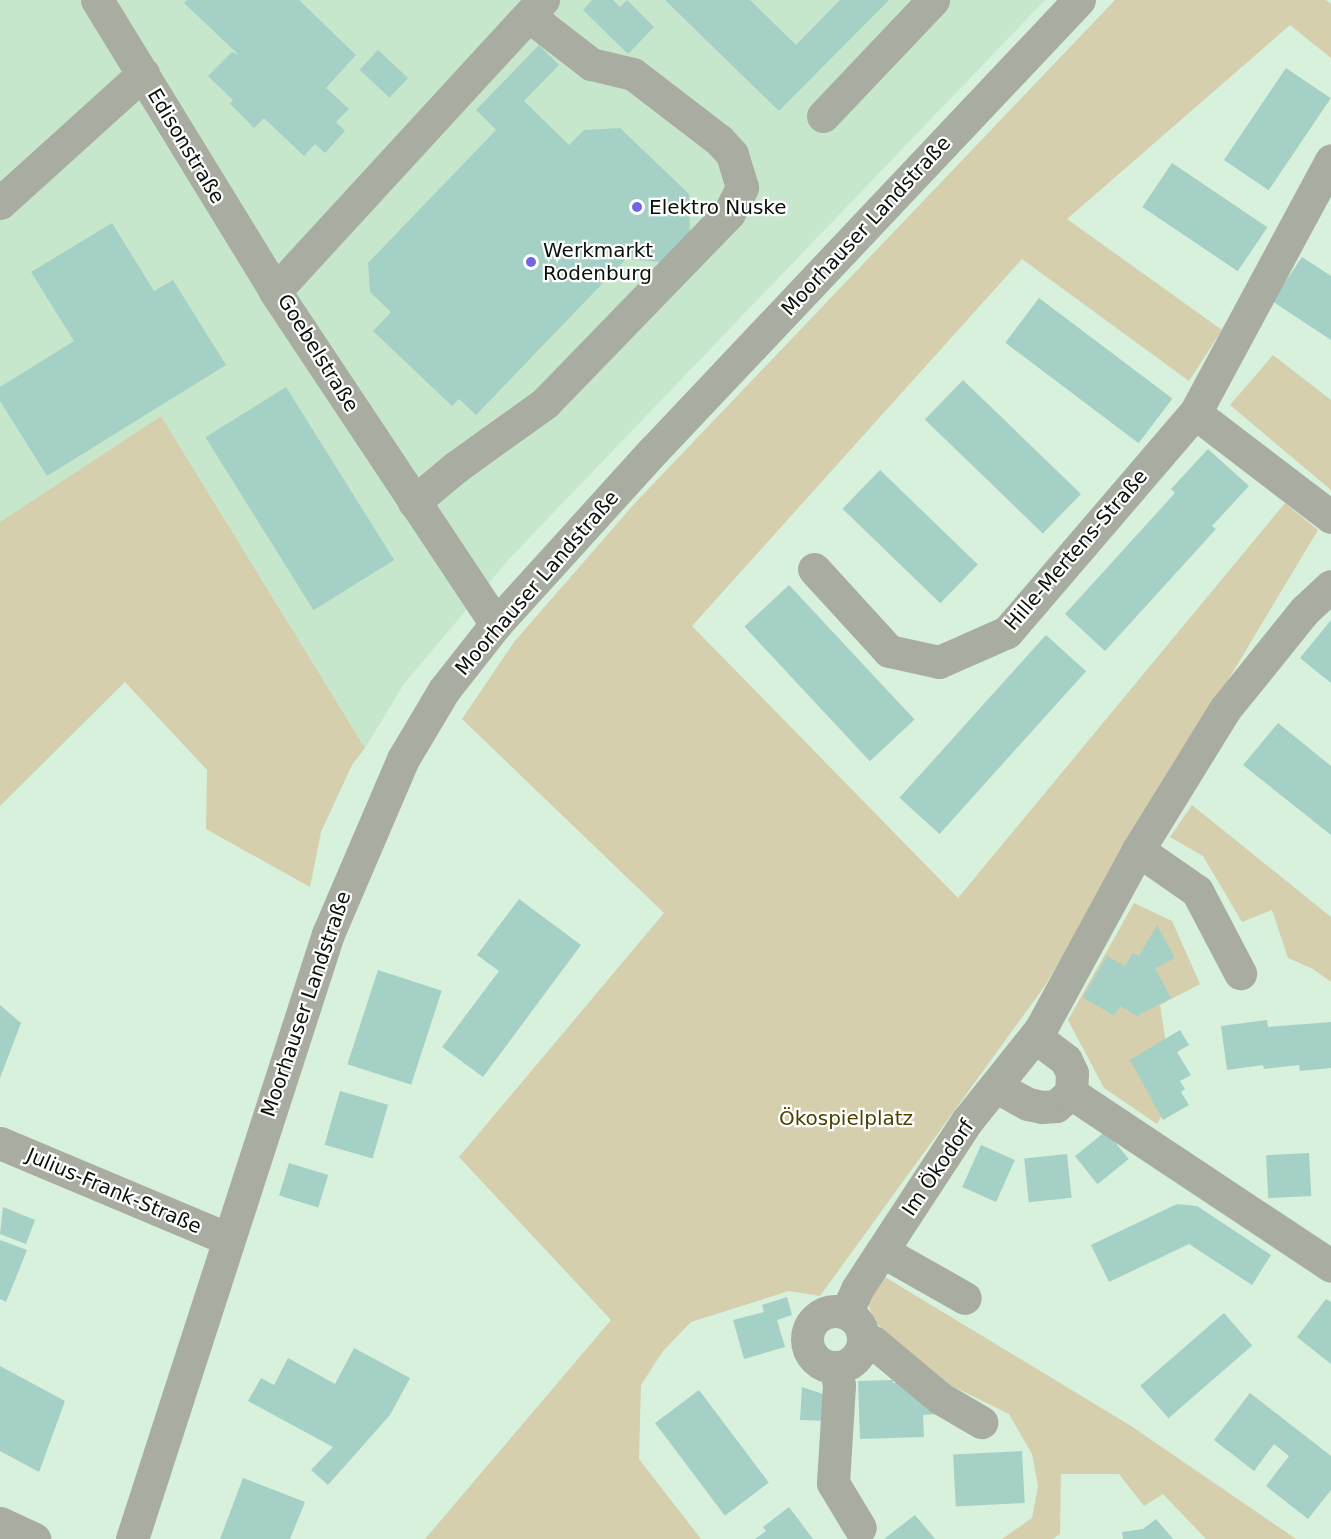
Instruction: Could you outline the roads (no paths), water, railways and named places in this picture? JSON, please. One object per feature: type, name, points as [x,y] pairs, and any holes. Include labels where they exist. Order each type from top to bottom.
[{"type":"street","name":"Edisonstraße","points":[[98,0],[275,291]]},
{"type":"street","points":[[823,116],[933,0]]},
{"type":"street","name":"Moorhauser Landstraße","points":[[132,1539],[328,934],[367,836],[403,759],[444,690],[496,624],[1079,0]]},
{"type":"street","points":[[414,502],[456,466],[545,404],[729,213],[742,187],[732,154],[719,140],[633,74],[591,64],[536,8]]},
{"type":"street","name":"Goebelstraße","points":[[496,624],[275,291],[536,8]]},
{"type":"street","points":[[0,203],[143,74]]},
{"type":"street","name":"Hille-Mertens-Straße","points":[[814,569],[889,651],[939,662],[1008,632],[1195,413],[1331,160]]},
{"type":"street","points":[[1195,413],[1331,517]]},
{"type":"street","name":"Im Ökodorf","points":[[846,1314],[882,1251],[968,1121],[1035,1037],[1138,850],[1225,709],[1305,610],[1331,586]]},
{"type":"street","points":[[1138,850],[1197,891],[1240,973]]},
{"type":"street","points":[[997,1087],[1028,1104],[1042,1107],[1056,1106],[1071,1093],[1072,1073],[1066,1060],[1035,1037]]},
{"type":"street","points":[[1071,1093],[1331,1266]]},
{"type":"street","name":"Julius-Frank-Straße","points":[[0,1143],[228,1239]]},
{"type":"street","points":[[882,1251],[965,1298]]},
{"type":"street","points":[[846,1314],[858,1323],[863,1342],[852,1361],[836,1367],[814,1357],[808,1334],[822,1315],[846,1314]]},
{"type":"street","points":[[863,1342],[873,1342],[940,1398],[981,1422]]},
{"type":"street","points":[[836,1367],[839,1385],[833,1483],[860,1528]]},
{"type":"street","points":[[0,1524],[35,1539]]},
{"type":"place","name":"Elektro Nuske","points":[[637,207]]},
{"type":"place","name":"Werkmarkt Rodenburg","points":[[531,262]]},
{"type":"park label","name":"Ökospielplatz","points":[[846,1118]]}]
